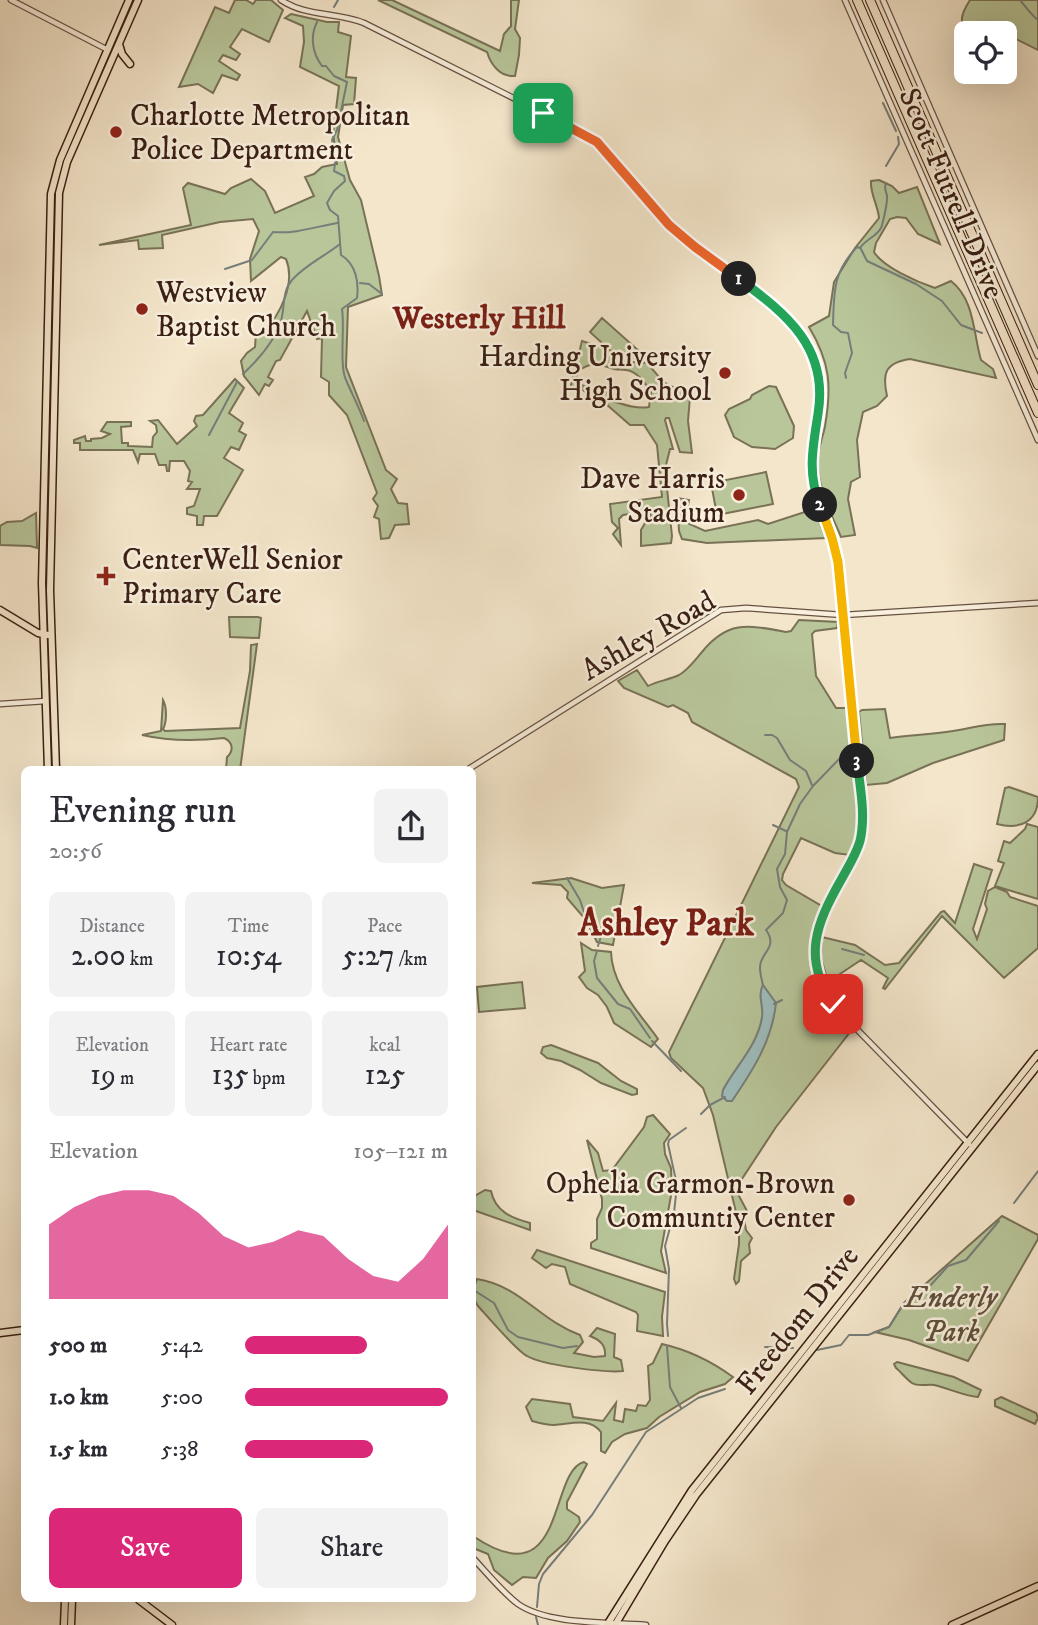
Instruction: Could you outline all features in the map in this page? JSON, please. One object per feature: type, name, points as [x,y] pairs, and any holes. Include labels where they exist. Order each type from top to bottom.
[{"type":"highway","points":[[857,0],[1038,415]]},
{"type":"highway","points":[[870,0],[1038,386]]},
{"type":"main road","points":[[56,766],[42,583],[51,192],[60,160],[129,0]]},
{"type":"main road","points":[[49,766],[46,701],[59,193],[66,162],[138,0]]},
{"type":"main road","points":[[119,43],[122,54],[130,64]]},
{"type":"main road","points":[[0,610],[48,635]]},
{"type":"main road","points":[[46,701],[50,704],[51,734],[55,738]]},
{"type":"main road","name":"Freedom Drive","points":[[612,1624],[696,1495],[898,1240],[1038,1054]]},
{"type":"main road","name":"Freedom Drive","points":[[612,1624],[692,1490],[916,1207],[1038,1065]]},
{"type":"main road","points":[[898,1240],[917,1213],[916,1207]]},
{"type":"main road","points":[[841,1313],[839,1309],[849,1297],[851,1288]]},
{"type":"main road","points":[[0,1333],[21,1330]]},
{"type":"main road","points":[[952,1625],[1038,1586]]},
{"type":"main road","points":[[64,1625],[65,1602]]},
{"type":"main road","points":[[71,1625],[72,1602]]},
{"type":"main road","points":[[142,1602],[173,1625]]},
{"type":"street","points":[[11,0],[108,50]]},
{"type":"street","points":[[281,0],[303,10],[347,17],[364,23],[589,136],[610,154],[651,205],[678,233],[791,320],[810,349],[819,382],[820,404],[812,447],[811,474],[836,550],[863,825],[854,856],[820,919],[815,946],[817,972],[827,996],[841,1013],[970,1145]]},
{"type":"street","name":"Scott Futrell Drive","points":[[845,0],[1038,440]]},
{"type":"street","points":[[883,0],[1038,356]]},
{"type":"street","name":"Ashley Road","points":[[473,766],[718,612],[730,608],[843,615],[1038,603]]},
{"type":"street","points":[[0,704],[46,701]]},
{"type":"street","points":[[476,1561],[527,1609],[561,1618],[646,1625]]},
{"type":"green space","points":[[235,0],[246,0],[253,4],[256,0],[271,0],[283,10],[269,42],[242,29],[230,47],[240,54],[236,60],[223,55],[219,61],[240,75],[237,80],[222,75],[213,93],[198,84],[179,87],[215,7],[229,13]]},
{"type":"green space","points":[[378,0],[392,0],[500,51],[504,34],[511,26],[511,0],[519,0],[515,29],[520,38],[515,76],[497,69],[487,52]]},
{"type":"green space","points":[[970,0],[1038,0],[1038,50],[1017,40],[1017,21],[962,21]]},
{"type":"green space","points":[[291,14],[339,22],[338,32],[351,36],[346,77],[356,78],[354,104],[343,105],[338,137],[350,180],[361,200],[382,295],[348,307],[346,367],[386,470],[397,479],[391,489],[398,503],[407,504],[409,524],[395,525],[389,538],[381,539],[379,519],[374,517],[378,506],[373,499],[377,493],[347,415],[329,395],[329,382],[321,377],[322,338],[317,339],[307,311],[280,360],[276,361],[268,377],[273,380],[269,386],[265,384],[259,395],[244,376],[241,361],[255,347],[256,333],[263,333],[275,317],[285,298],[289,278],[286,259],[281,257],[251,281],[250,259],[259,231],[253,219],[220,222],[162,235],[163,248],[139,249],[138,240],[99,245],[191,225],[183,188],[188,183],[225,194],[231,188],[251,179],[265,191],[275,213],[314,196],[305,177],[322,167],[337,164],[333,133],[339,86],[300,67],[304,42],[303,26],[285,18]]},
{"type":"green space","points":[[879,180],[899,193],[917,187],[940,244],[918,234],[906,218],[897,217],[890,219],[876,243],[874,252],[893,268],[919,282],[935,288],[951,281],[959,289],[969,307],[981,360],[993,369],[996,378],[910,359],[890,366],[885,375],[887,396],[877,406],[863,412],[857,440],[860,477],[851,482],[848,499],[855,535],[841,537],[819,478],[818,454],[825,426],[829,386],[825,363],[809,327],[829,316],[834,282],[855,248],[879,218],[871,181]]},
{"type":"green space","points":[[602,318],[639,351],[626,365],[590,332]]},
{"type":"green space","points":[[582,341],[603,348],[626,366],[634,362],[647,363],[667,384],[687,390],[690,397],[688,421],[692,453],[680,452],[669,418],[665,420],[673,449],[670,449],[665,469],[671,543],[641,546],[641,530],[645,523],[651,521],[650,511],[623,515],[619,519],[621,545],[613,534],[618,528],[612,522],[610,504],[662,497],[657,445],[644,425],[630,425],[598,397],[608,392],[612,401],[649,407],[651,392],[634,373],[595,365],[586,366],[577,372],[576,383],[598,391],[591,397],[583,390],[570,389]]},
{"type":"green space","points":[[235,379],[244,388],[229,413],[243,423],[239,431],[246,435],[239,450],[231,447],[224,458],[243,470],[217,516],[204,516],[203,525],[197,525],[197,516],[187,514],[187,508],[194,506],[200,489],[187,489],[192,482],[188,481],[190,471],[184,461],[170,461],[167,471],[166,465],[159,465],[155,454],[140,454],[138,462],[133,450],[80,450],[80,443],[74,443],[74,440],[85,436],[86,441],[91,441],[110,434],[101,431],[107,422],[131,422],[131,426],[121,427],[122,443],[128,443],[128,446],[152,447],[153,437],[157,432],[156,425],[150,421],[158,420],[177,444],[197,426],[194,421],[196,416],[203,415]]},
{"type":"green space","points":[[769,386],[776,387],[794,426],[793,438],[775,449],[752,447],[734,437],[725,415],[729,409]]},
{"type":"green space","points":[[766,472],[773,504],[717,515],[711,483]]},
{"type":"green space","points":[[677,498],[689,500],[685,522],[705,531],[758,520],[768,524],[814,509],[826,538],[707,543],[682,539]]},
{"type":"green space","points":[[36,513],[37,548],[0,545],[0,526],[7,522],[22,521]]},
{"type":"green space","points":[[229,617],[261,618],[259,638],[230,637]]},
{"type":"green space","points":[[799,620],[838,622],[837,628],[815,631],[812,634],[816,676],[836,708],[848,708],[858,821],[850,855],[835,853],[801,838],[782,880],[825,908],[815,942],[816,969],[825,990],[854,1027],[776,1127],[738,1185],[739,1196],[747,1211],[743,1214],[746,1230],[752,1238],[749,1244],[750,1253],[741,1261],[739,1281],[736,1284],[734,1279],[739,1225],[713,1115],[703,1088],[671,1058],[669,1052],[799,787],[796,779],[692,722],[688,713],[624,688],[618,681],[637,670],[648,686],[675,677],[691,665],[721,634],[740,627],[786,632],[791,631]]},
{"type":"green space","points":[[257,644],[241,766],[226,766],[232,747],[224,738],[183,740],[142,735],[161,731],[163,700],[166,710],[165,731],[240,728],[250,671],[251,645]]},
{"type":"green space","points":[[885,709],[890,738],[1005,724],[1004,740],[933,763],[887,783],[866,785],[859,712]]},
{"type":"green space","points":[[1005,788],[1038,797],[1035,813],[1020,825],[997,824]]},
{"type":"green space","points":[[1027,824],[1038,827],[1038,899],[995,886],[1004,863],[998,861],[1004,841],[1010,843]]},
{"type":"green space","points":[[974,864],[992,870],[973,929],[977,939],[987,909],[985,904],[988,891],[995,887],[1007,892],[1010,897],[1038,906],[1038,948],[1004,978],[942,916],[885,989],[883,988],[888,978],[861,960],[828,982],[821,958],[822,937],[855,945],[885,965],[899,963],[941,912],[944,911],[955,923]]},
{"type":"green space","points":[[571,878],[602,888],[624,885],[613,945],[597,942],[586,920],[567,898],[568,892],[561,885],[532,883]]},
{"type":"green space","points":[[581,943],[592,950],[611,952],[621,987],[658,1039],[651,1047],[614,1023],[598,995],[587,988],[579,977],[585,971]]},
{"type":"green space","points":[[522,982],[525,1008],[479,1012],[477,987]]},
{"type":"green space","points":[[551,1045],[598,1063],[621,1081],[637,1089],[637,1094],[632,1095],[601,1083],[561,1061],[547,1058],[541,1053],[543,1047]]},
{"type":"green space","points":[[653,1115],[670,1134],[664,1143],[671,1168],[672,1190],[661,1251],[666,1273],[591,1248],[591,1243],[597,1239],[597,1219],[602,1208],[602,1199],[587,1140],[598,1153],[603,1171],[612,1170],[644,1127],[647,1117]]},
{"type":"green space","points":[[485,1190],[491,1191],[500,1209],[516,1219],[530,1223],[530,1230],[476,1211],[476,1195]]},
{"type":"green space","name":"Enderly Park","points":[[1002,1216],[1038,1235],[1038,1239],[968,1361],[909,1340],[875,1332],[889,1327],[904,1303]]},
{"type":"green space","points":[[537,1250],[665,1292],[663,1336],[637,1331],[636,1312],[570,1284],[565,1267],[552,1264],[546,1268],[532,1258]]},
{"type":"green space","points":[[477,1279],[506,1289],[553,1321],[580,1335],[583,1342],[574,1353],[605,1356],[602,1343],[590,1336],[597,1328],[615,1334],[614,1357],[621,1360],[623,1371],[574,1368],[535,1359],[522,1353],[478,1306]]},
{"type":"green space","points":[[662,1344],[699,1357],[733,1377],[725,1384],[700,1392],[659,1417],[647,1428],[625,1434],[612,1442],[605,1453],[601,1451],[601,1432],[591,1424],[579,1422],[551,1425],[532,1421],[526,1407],[532,1399],[570,1404],[573,1417],[603,1421],[616,1403],[614,1420],[623,1422],[625,1409],[636,1411],[638,1405],[646,1406],[650,1400],[648,1366],[653,1363]]},
{"type":"green space","points":[[897,1362],[954,1377],[981,1390],[978,1397],[934,1385],[914,1384],[896,1368],[894,1364]]},
{"type":"green space","points":[[1001,1397],[1036,1413],[1038,1418],[1035,1424],[995,1406],[995,1400]]},
{"type":"green space","points":[[584,1462],[587,1464],[567,1502],[567,1509],[579,1517],[580,1522],[567,1541],[548,1558],[536,1578],[523,1577],[512,1585],[494,1570],[488,1554],[476,1549],[476,1538],[503,1552],[525,1553],[540,1543],[550,1526],[573,1470]]},
{"type":"water","points":[[763,985],[776,1003],[766,1043],[732,1101],[727,1101],[722,1096],[723,1090],[760,1027]]},
{"type":"waterway","points":[[334,7],[338,0]]},
{"type":"waterway","points":[[1020,0],[1038,20]]},
{"type":"waterway","points":[[317,22],[313,39],[319,61],[334,76],[347,82],[337,130],[332,140],[336,157],[334,171],[344,176],[345,181],[334,191],[327,203],[330,210],[338,216],[341,255],[350,263],[357,280],[357,298],[342,309],[343,365],[346,380],[364,421]]},
{"type":"waterway","points":[[883,103],[896,131]]},
{"type":"waterway","points":[[886,166],[899,144],[898,137]]},
{"type":"waterway","points":[[846,378],[845,373],[852,353],[848,333],[841,332],[833,325],[836,283],[849,256],[881,228],[887,201],[886,183]]},
{"type":"waterway","points":[[225,269],[252,260],[273,232],[297,231],[337,223]]},
{"type":"waterway","points":[[243,374],[275,335],[281,321],[287,289],[292,280],[340,244]]},
{"type":"waterway","points":[[861,249],[867,261],[916,284],[942,301],[961,325],[982,333]]},
{"type":"waterway","points":[[360,283],[369,284],[382,294]]},
{"type":"waterway","points":[[209,435],[237,382]]},
{"type":"waterway","points":[[574,388],[585,387],[588,391],[595,392]]},
{"type":"waterway","points":[[601,395],[605,399]]},
{"type":"waterway","points":[[765,735],[777,738],[790,760],[806,771],[812,785]]},
{"type":"waterway","points":[[763,986],[761,963],[770,946],[766,930],[783,913],[787,900],[780,887],[777,869],[785,854],[787,832],[800,804],[813,786],[845,753]]},
{"type":"waterway","points":[[773,825],[786,831]]},
{"type":"waterway","points":[[567,878],[584,912],[595,922],[601,936],[598,946]]},
{"type":"waterway","points":[[842,949],[864,955]]},
{"type":"waterway","points":[[597,951],[594,961],[597,978],[618,1004],[630,1009],[650,1038]]},
{"type":"waterway","points":[[774,1004],[782,1000]]},
{"type":"waterway","points":[[652,1041],[681,1071]]},
{"type":"waterway","points":[[701,1114],[710,1105],[725,1097]]},
{"type":"waterway","points":[[668,1336],[669,1269],[665,1246],[674,1213],[677,1185],[668,1144],[669,1140],[686,1128]]},
{"type":"waterway","points":[[1014,1203],[1038,1171]]},
{"type":"waterway","points":[[817,1350],[841,1345],[849,1335],[868,1335],[889,1327],[904,1303],[919,1298],[948,1266],[966,1260],[999,1221]]},
{"type":"waterway","points":[[476,1292],[494,1303],[508,1330],[518,1337],[563,1348],[577,1346]]},
{"type":"waterway","points":[[667,1346],[670,1387],[681,1408]]},
{"type":"waterway","points":[[765,1347],[793,1348]]},
{"type":"waterway","points":[[537,1607],[539,1584],[543,1574],[592,1515],[646,1432],[698,1398],[725,1389]]},
{"type":"waterway","points":[[536,1617],[538,1625]]},
{"type":"place","name":"Charlotte Metropolitan Police Department","points":[[116,132]]},
{"type":"place","name":"Westview Baptist Church","points":[[142,309]]},
{"type":"place","name":"Harding University High School","points":[[725,373]]},
{"type":"place","name":"Dave Harris Stadium","points":[[739,495]]},
{"type":"place","name":"CenterWell Senior Primary Care","points":[[106,576]]},
{"type":"place","name":"Ophelia Garmon-Brown Communtiy Center","points":[[849,1200]]},
{"type":"district","name":"Westerly Hill","points":[[479,317]]},
{"type":"district","name":"Ashley Park","points":[[666,922]]},
{"type":"route","points":[[543,113],[603,146],[651,205],[678,233],[791,320],[805,340],[815,362],[820,404],[812,447],[811,474],[838,562],[863,816],[858,847],[824,910],[816,936],[817,972],[822,987],[833,1004]]}]
